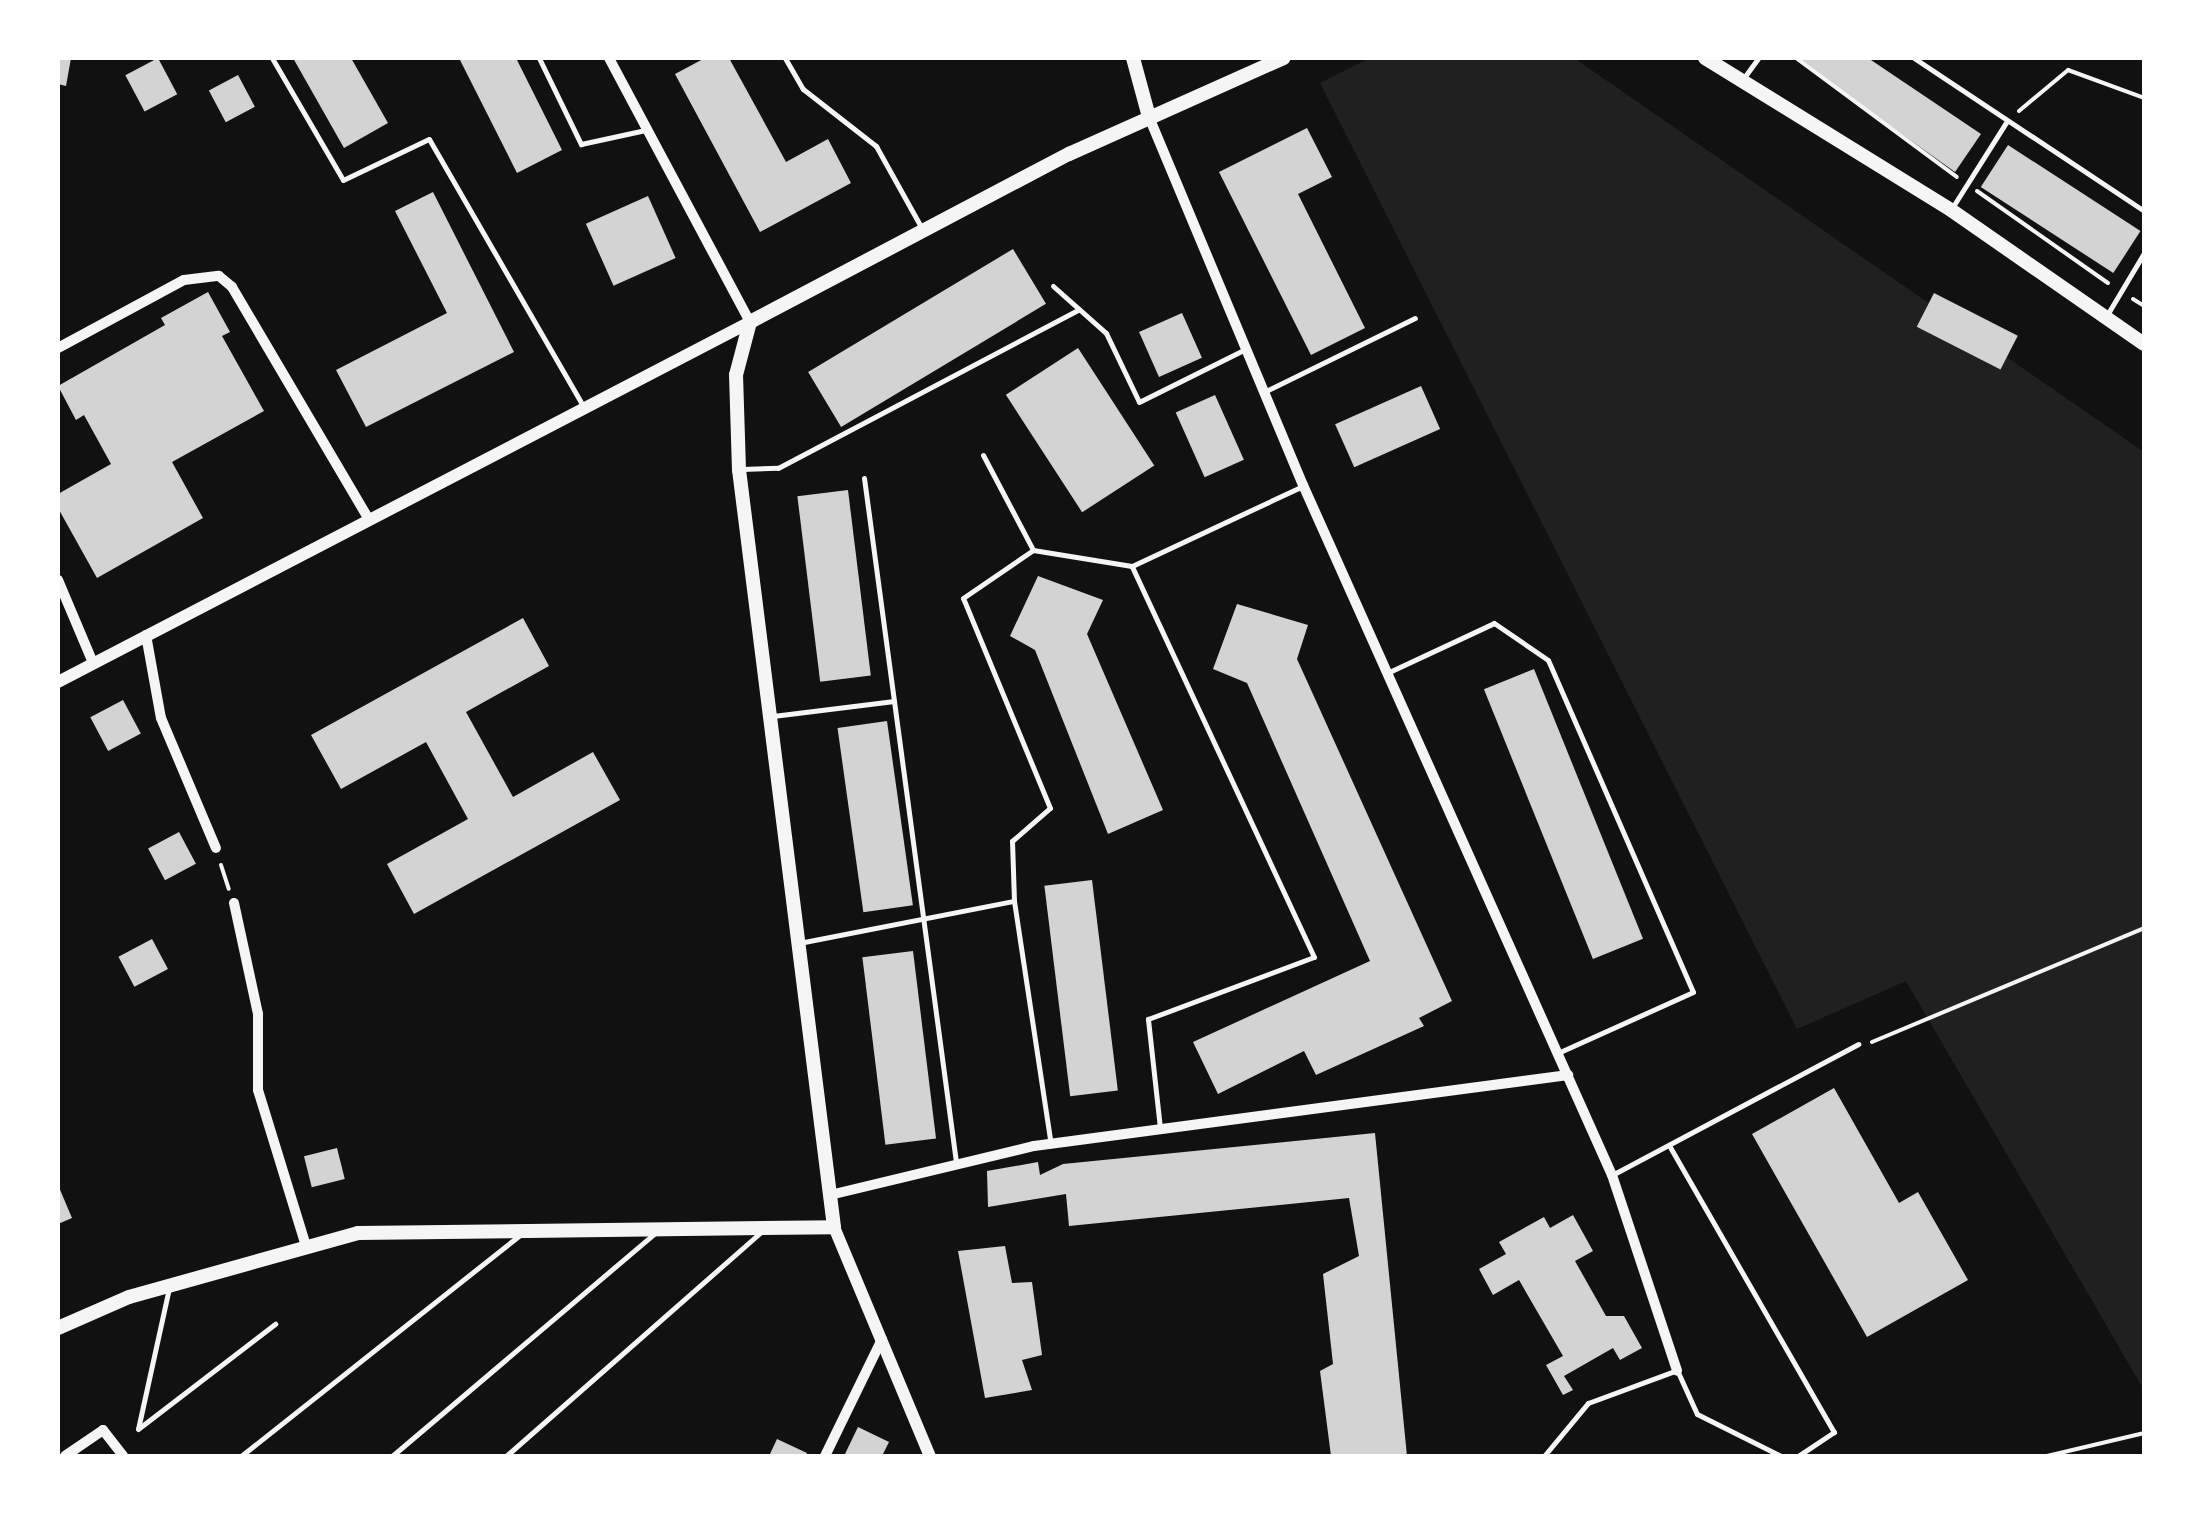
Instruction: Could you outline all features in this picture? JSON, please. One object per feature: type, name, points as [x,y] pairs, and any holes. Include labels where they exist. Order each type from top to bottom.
[{"type":"main road","points":[[1133,58],[1148,117]]},
{"type":"main road","points":[[58,1328],[170,1284],[358,1233],[528,1229],[656,1233],[834,1227],[739,470],[736,375],[750,322],[1148,117],[1284,58]]},
{"type":"main road","points":[[1705,58],[1951,210],[2144,344]]},
{"type":"street","points":[[58,682],[750,322],[610,58]]},
{"type":"street","points":[[1148,117],[1303,485],[1612,1175],[1676,1370]]},
{"type":"street","points":[[58,348],[184,280],[219,276],[232,287],[369,520]]},
{"type":"street","points":[[58,580],[93,664]]},
{"type":"street","points":[[146,635],[162,718],[216,848]]},
{"type":"street","points":[[234,903],[258,1014],[258,1090],[306,1246]]},
{"type":"street","points":[[830,1195],[956,1162],[1052,1144],[1160,1133],[1568,1076]]},
{"type":"street","points":[[834,1227],[930,1456]]},
{"type":"street","points":[[825,1456],[882,1339]]},
{"type":"street","points":[[65,1456],[103,1430],[123,1456]]},
{"type":"lane","points":[[272,58],[342,180],[428,140],[584,408]]},
{"type":"lane","points":[[538,58],[581,144],[648,130]]},
{"type":"lane","points":[[786,58],[802,89],[876,146],[923,231]]},
{"type":"lane","points":[[1743,79],[1758,58]]},
{"type":"lane","points":[[1914,58],[2144,210]]},
{"type":"lane","points":[[1951,210],[2008,121]]},
{"type":"lane","points":[[2106,317],[2144,253]]},
{"type":"lane","points":[[1053,286],[1106,333],[1140,402],[1246,349]]},
{"type":"lane","points":[[739,470],[778,468],[1079,309]]},
{"type":"lane","points":[[1264,392],[1415,318]]},
{"type":"lane","points":[[983,455],[1033,550]]},
{"type":"lane","points":[[864,478],[956,1162]]},
{"type":"lane","points":[[1052,1144],[1014,901],[1012,841],[1050,808],[964,598],[1033,550],[1132,566],[1303,485]]},
{"type":"lane","points":[[1132,566],[1314,957],[1148,1019],[1160,1133]]},
{"type":"lane","points":[[1388,673],[1494,623],[1548,660],[1694,992],[1558,1054]]},
{"type":"lane","points":[[767,717],[894,701]]},
{"type":"lane","points":[[796,944],[924,923],[1014,901]]},
{"type":"lane","points":[[1612,1175],[1860,1046]]},
{"type":"lane","points":[[1670,1147],[1834,1432],[1798,1456]]},
{"type":"lane","points":[[241,1456],[528,1229]]},
{"type":"lane","points":[[506,1456],[763,1230]]},
{"type":"lane","points":[[392,1456],[656,1233]]},
{"type":"lane","points":[[170,1284],[138,1430],[275,1324]]},
{"type":"lane","points":[[1544,1456],[1588,1403],[1676,1370],[1697,1414],[1780,1456]]},
{"type":"path","points":[[2008,121],[2068,70],[2144,98]]},
{"type":"path","points":[[216,848],[234,903]]},
{"type":"path","points":[[1860,1046],[1912,1020],[2144,928]]},
{"type":"path","points":[[2047,1456],[2144,1433]]},
{"type":"shaded area","points":[[1370,58],[1574,58],[2144,452],[2144,1390],[1906,981],[1797,1029],[1320,83]]},
{"type":"building","points":[[58,58],[71,58],[66,86],[58,84]]},
{"type":"building","points":[[158,58],[177,94],[145,112],[125,75]]},
{"type":"building","points":[[293,58],[351,58],[388,123],[344,148]]},
{"type":"building","points":[[459,58],[516,58],[562,150],[517,173]]},
{"type":"building","points":[[705,58],[729,58],[786,162],[828,139],[851,183],[760,232],[675,74]]},
{"type":"building","points":[[1795,58],[1868,58],[1981,134],[1955,172]]},
{"type":"building","points":[[238,75],[255,107],[226,122],[209,90]]},
{"type":"building","points":[[1307,128],[1332,177],[1298,194],[1365,328],[1311,355],[1219,172]]},
{"type":"building","points":[[2008,145],[2141,231],[2113,273],[1981,187]]},
{"type":"building","points":[[433,192],[514,352],[366,427],[336,370],[447,313],[395,211]]},
{"type":"building","points":[[648,196],[676,258],[614,286],[586,224]]},
{"type":"building","points":[[1013,249],[1046,304],[841,427],[808,372]]},
{"type":"building","points":[[208,292],[230,332],[222,336],[264,411],[172,462],[203,518],[97,578],[58,508],[58,494],[111,464],[84,415],[76,420],[58,386],[165,325],[161,318]]},
{"type":"building","points":[[1934,293],[2018,336],[2001,370],[1917,327]]},
{"type":"building","points":[[1182,313],[1202,358],[1159,377],[1139,332]]},
{"type":"building","points":[[1078,348],[1154,465],[1082,512],[1006,395]]},
{"type":"building","points":[[1421,386],[1440,429],[1354,467],[1335,424]]},
{"type":"building","points":[[1215,395],[1244,460],[1205,477],[1176,412]]},
{"type":"building","points":[[848,490],[871,676],[820,682],[797,496]]},
{"type":"building","points":[[1038,576],[1103,600],[1087,634],[1163,810],[1108,834],[1035,650],[1010,636]]},
{"type":"building","points":[[1237,604],[1308,625],[1297,659],[1452,1001],[1419,1018],[1424,1026],[1316,1075],[1304,1051],[1218,1094],[1193,1042],[1370,961],[1247,683],[1213,669]]},
{"type":"building","points":[[523,618],[549,666],[466,712],[513,797],[593,752],[620,800],[414,914],[387,864],[468,819],[426,742],[341,789],[311,735]]},
{"type":"building","points":[[1534,669],[1643,939],[1593,959],[1484,689]]},
{"type":"building","points":[[123,700],[141,734],[108,751],[90,717]]},
{"type":"building","points":[[887,721],[913,905],[863,912],[837,728]]},
{"type":"building","points":[[179,832],[196,864],[165,880],[148,848]]},
{"type":"building","points":[[1092,880],[1118,1090],[1070,1096],[1044,886]]},
{"type":"building","points":[[152,939],[168,969],[134,987],[118,957]]},
{"type":"building","points":[[913,951],[936,1139],[885,1145],[862,957]]},
{"type":"building","points":[[1834,1088],[1899,1203],[1918,1192],[1968,1280],[1867,1337],[1752,1134]]},
{"type":"building","points":[[1375,1133],[1407,1456],[1331,1456],[1320,1371],[1333,1364],[1323,1274],[1359,1256],[1349,1198],[1069,1226],[1066,1194],[988,1207],[987,1171],[1038,1162],[1040,1175],[1063,1164]]},
{"type":"building","points":[[337,1148],[345,1179],[312,1187],[304,1156]]},
{"type":"building","points":[[58,1185],[72,1218],[58,1224]]},
{"type":"building","points":[[1573,1215],[1593,1251],[1575,1261],[1606,1316],[1624,1316],[1642,1348],[1620,1360],[1613,1348],[1564,1376],[1573,1390],[1563,1395],[1546,1365],[1563,1356],[1519,1280],[1493,1295],[1479,1269],[1506,1254],[1499,1242],[1544,1217],[1550,1228]]},
{"type":"building","points":[[1005,1246],[1012,1283],[1032,1282],[1042,1355],[1022,1360],[1032,1390],[985,1398],[958,1251]]},
{"type":"building","points":[[858,1427],[889,1442],[882,1456],[844,1456]]},
{"type":"building","points":[[777,1439],[807,1453],[806,1456],[769,1456]]}]
